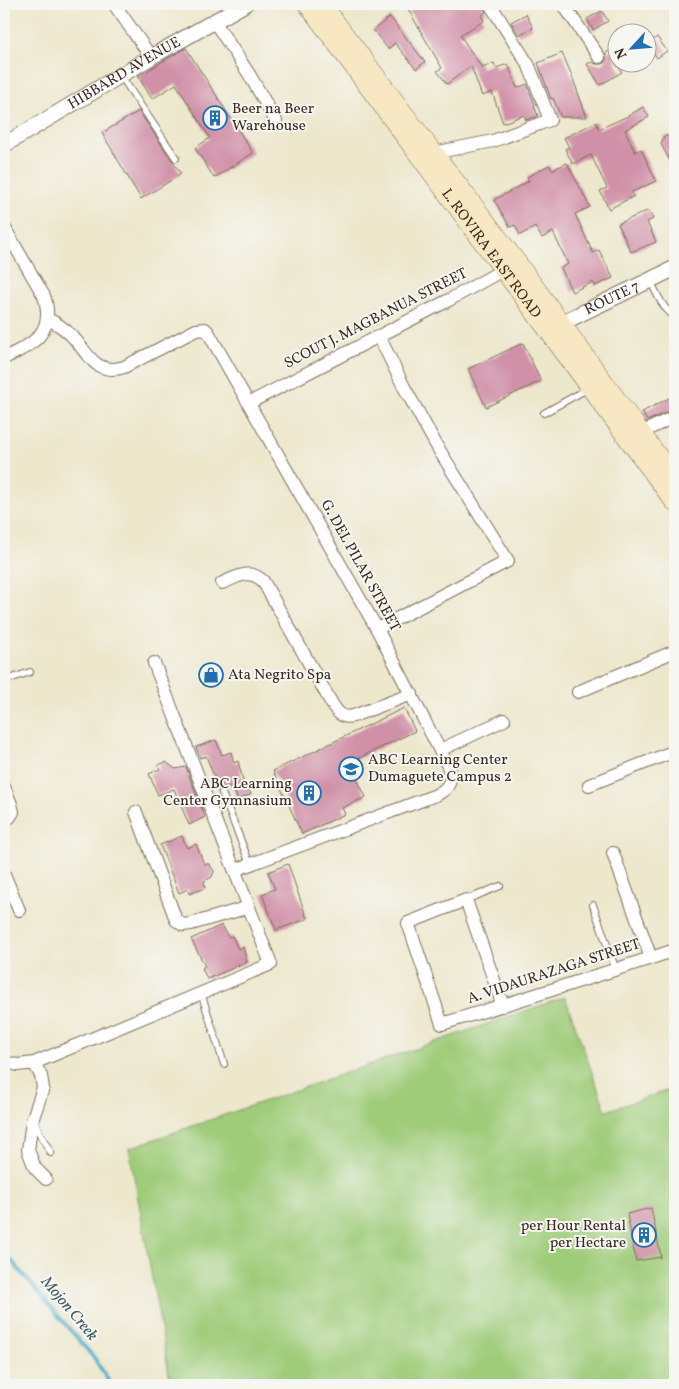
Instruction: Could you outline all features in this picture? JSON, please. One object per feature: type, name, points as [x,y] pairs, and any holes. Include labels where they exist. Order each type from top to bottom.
[{"type":"main road","name":"L. ROVIRA EAST ROAD","points":[[307,4],[401,120],[554,326],[641,433],[668,477],[675,503]]},
{"type":"main road","name":"L. ROVIRA EAST ROAD","points":[[322,4],[401,120],[434,153],[510,266]]},
{"type":"main road","name":"L. ROVIRA EAST ROAD","points":[[554,326],[590,387],[668,477]]},
{"type":"street","points":[[114,4],[150,58]]},
{"type":"street","name":"HIBBARD AVENUE","points":[[4,145],[150,58],[246,4]]},
{"type":"street","points":[[434,153],[493,141],[550,120],[529,66],[490,4]]},
{"type":"street","points":[[563,4],[599,57]]},
{"type":"street","points":[[214,21],[249,74],[276,121]]},
{"type":"street","points":[[4,227],[44,296],[48,307],[46,327],[39,336],[19,351],[4,358]]},
{"type":"street","name":"SCOUT J. MAGBANUA STREET","points":[[249,403],[449,300],[510,266]]},
{"type":"street","name":"ROUTE 7","points":[[554,326],[675,268]]},
{"type":"street","name":"G. DEL PILAR STREET","points":[[48,319],[62,326],[93,362],[104,368],[114,370],[124,367],[196,330],[205,329],[208,332],[378,629],[449,768],[450,784],[444,791],[436,795],[235,870]]},
{"type":"street","points":[[378,629],[508,560],[434,440],[404,387],[379,336]]},
{"type":"street","points":[[641,433],[675,416]]},
{"type":"street","points":[[222,583],[250,574],[257,576],[263,581],[332,704],[337,712],[343,716],[353,716],[412,694]]},
{"type":"street","points":[[578,692],[675,651]]},
{"type":"street","points":[[4,1062],[18,1065],[34,1064],[271,964],[154,663]]},
{"type":"street","points":[[440,750],[504,720]]},
{"type":"street","points":[[589,785],[675,751]]},
{"type":"street","points":[[4,787],[13,812],[4,821]]},
{"type":"street","points":[[136,812],[176,920],[182,925],[191,924],[249,907]]},
{"type":"street","points":[[613,854],[651,958]]},
{"type":"street","points":[[4,874],[19,910]]},
{"type":"street","points":[[466,900],[503,1006]]},
{"type":"street","name":"A. VIDAURAZAGA STREET","points":[[466,900],[408,923],[442,1024],[675,950]]},
{"type":"street","points":[[34,1064],[41,1076],[43,1088],[30,1130],[28,1150],[35,1168],[46,1179]]},
{"type":"lane","points":[[121,75],[176,158]]},
{"type":"lane","points":[[650,280],[662,304],[675,317]]},
{"type":"lane","points":[[544,413],[590,387]]},
{"type":"lane","points":[[4,681],[30,672]]},
{"type":"lane","points":[[222,793],[250,864]]},
{"type":"lane","points":[[466,900],[500,886]]},
{"type":"lane","points":[[593,905],[616,970]]},
{"type":"lane","points":[[201,993],[224,1064]]},
{"type":"lane","points":[[34,1116],[39,1132],[51,1153]]},
{"type":"green space","points":[[565,997],[606,1111],[675,1088],[675,1385],[171,1385],[129,1148]]},
{"type":"building","points":[[405,4],[482,4],[486,12],[481,16],[484,21],[460,35],[482,68],[494,63],[496,68],[508,64],[517,88],[527,84],[538,116],[526,120],[524,115],[503,123],[492,92],[482,96],[471,66],[447,84],[437,71],[442,68]]},
{"type":"building","points":[[602,11],[608,21],[593,30],[587,19]]},
{"type":"building","points":[[526,14],[533,28],[519,35],[511,22]]},
{"type":"building","points":[[390,17],[425,62],[416,69],[395,43],[388,49],[373,30]]},
{"type":"building","points":[[656,38],[667,51],[657,58],[656,56]]},
{"type":"building","name":"Beer na Beer Warehouse","points":[[186,48],[253,153],[214,178],[195,148],[210,138],[176,84],[152,99],[138,76]]},
{"type":"building","points":[[562,53],[587,117],[561,117],[553,98],[551,99],[538,63]]},
{"type":"building","points":[[606,60],[606,72],[622,72],[600,85],[587,64],[592,62],[603,64]]},
{"type":"building","points":[[643,107],[649,117],[625,130],[635,152],[641,149],[656,181],[632,192],[634,196],[609,209],[600,191],[607,188],[591,155],[573,164],[565,149],[569,147],[564,138],[596,122],[599,129]]},
{"type":"building","points":[[139,111],[181,174],[141,199],[102,133]]},
{"type":"building","points":[[664,136],[675,136],[675,171],[661,144]]},
{"type":"building","points":[[567,163],[590,207],[575,214],[593,253],[599,250],[613,278],[595,286],[593,282],[572,292],[561,268],[568,264],[553,232],[542,238],[535,227],[520,235],[515,225],[510,227],[494,200],[529,181],[527,177],[549,165],[552,170]]},
{"type":"building","points":[[649,210],[653,219],[647,222],[656,242],[631,252],[618,224]]},
{"type":"building","points":[[523,343],[541,381],[486,407],[468,369]]},
{"type":"building","points":[[675,395],[675,408],[647,421],[642,412]]},
{"type":"building","points":[[404,708],[415,731],[349,763],[366,797],[342,808],[345,814],[302,834],[273,771]]},
{"type":"building","points":[[216,740],[222,755],[231,752],[234,763],[238,761],[244,785],[247,784],[251,794],[238,800],[232,786],[219,789],[206,756],[200,758],[196,747]]},
{"type":"building","points":[[166,762],[175,769],[186,767],[205,817],[189,825],[174,789],[158,795],[149,774],[160,769],[158,765]]},
{"type":"building","points":[[182,836],[187,848],[196,844],[204,864],[209,864],[214,871],[212,877],[204,881],[205,888],[189,894],[188,889],[179,893],[160,845]]},
{"type":"building","points":[[288,864],[307,919],[276,930],[262,894],[275,889],[268,872]]},
{"type":"building","points":[[222,925],[228,937],[232,936],[238,949],[243,947],[247,962],[207,979],[202,968],[205,966],[191,939]]},
{"type":"building","name":"per Hour Rental per Hectare","points":[[651,1208],[661,1257],[636,1261],[627,1214]]},
{"type":"waterway","name":"Mojon Creek","points":[[4,1252],[95,1359],[111,1385]]},
{"type":"place","name":"Beer na Beer Warehouse","points":[[215,118]]},
{"type":"place","name":"Ata Negrito Spa","points":[[211,675]]},
{"type":"place","name":"ABC Learning Center Dumaguete Campus 2","points":[[351,769]]},
{"type":"place","name":"ABC Learning Center Gymnasium","points":[[309,793]]},
{"type":"place","name":"per Hour Rental per Hectare","points":[[644,1235]]}]
